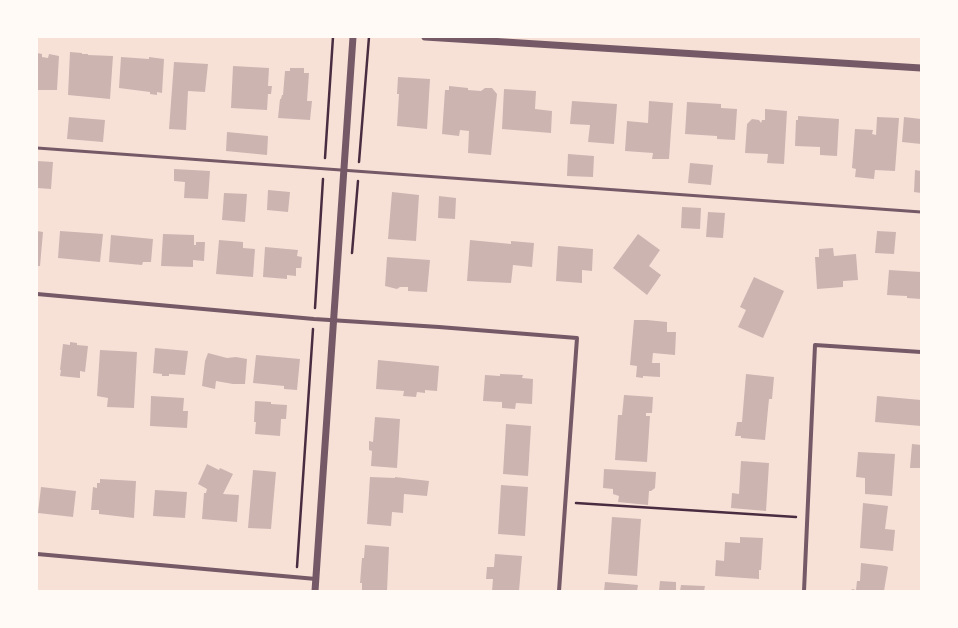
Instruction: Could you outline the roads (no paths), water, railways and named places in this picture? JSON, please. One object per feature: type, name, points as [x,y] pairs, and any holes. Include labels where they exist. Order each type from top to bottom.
[{"type":"street","points":[[315,591],[353,37]]},
{"type":"street","points":[[425,37],[921,68]]},
{"type":"street","points":[[37,294],[334,320],[577,338],[559,591]]},
{"type":"street","points":[[804,591],[815,345],[921,352]]},
{"type":"street","points":[[37,554],[316,579]]},
{"type":"lane","points":[[37,148],[921,212]]}]
